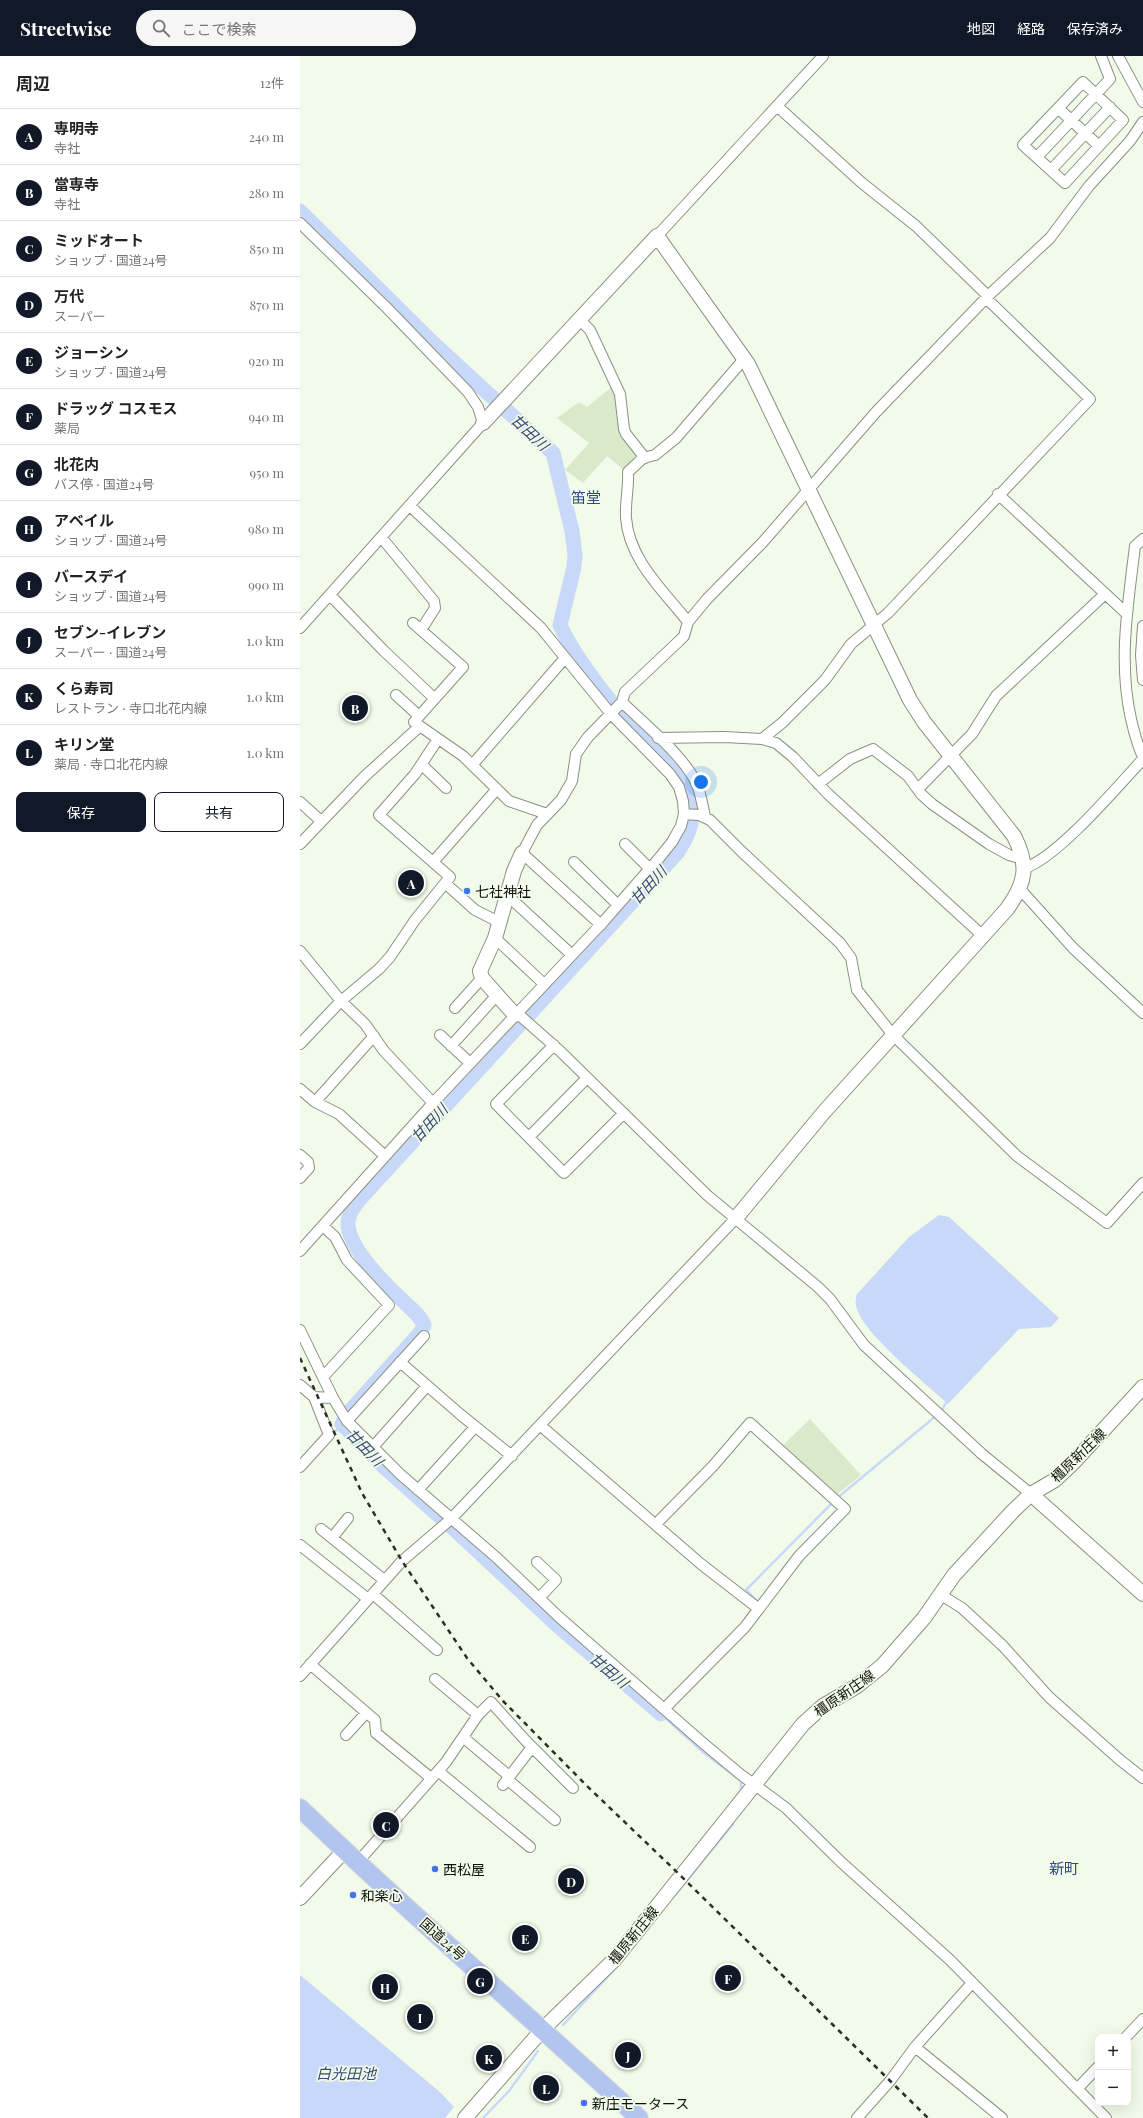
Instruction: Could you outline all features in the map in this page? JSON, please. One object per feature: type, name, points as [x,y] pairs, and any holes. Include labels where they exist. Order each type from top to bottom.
[{"type":"highway","name":"国道24号","points":[[300,1808],[351,1857],[543,2029],[639,2118]]},
{"type":"street","points":[[301,625],[330,595],[500,405],[823,56]]},
{"type":"street","points":[[1037,157],[1110,79],[1101,56]]},
{"type":"street","points":[[1118,56],[1143,102]]},
{"type":"street","points":[[1083,82],[1097,94],[1124,120],[1065,183],[1023,145],[1083,82]]},
{"type":"street","points":[[762,739],[782,723],[825,680],[851,644],[873,627],[899,601],[998,494],[1090,399],[916,226],[862,183],[777,106]]},
{"type":"street","points":[[1051,170],[1110,107]]},
{"type":"street","points":[[1058,108],[1099,146]]},
{"type":"street","points":[[1143,122],[1127,145],[1089,186],[1050,238],[987,297],[876,412],[808,490],[688,622],[684,636],[626,692],[616,708],[588,737],[576,754],[572,781],[561,800],[537,825],[522,853],[507,895],[495,938],[480,971],[482,978],[497,995],[554,1045],[707,1195],[818,1287],[830,1299],[864,1345],[937,1413],[1143,1594]]},
{"type":"street","points":[[300,223],[387,308],[468,392],[478,407],[483,424]]},
{"type":"street","points":[[300,1676],[402,1561],[452,1519],[541,1426],[615,1345],[703,1255],[736,1218],[824,1112],[1007,909],[1020,889],[1024,863],[1014,836],[951,756],[910,700],[873,627],[744,359],[657,236]]},
{"type":"street","points":[[579,319],[592,334],[620,394],[624,429],[626,434],[645,458]]},
{"type":"street","points":[[688,622],[644,566],[632,547],[626,517],[628,472],[645,458],[655,455],[676,438],[744,359]]},
{"type":"street","points":[[998,494],[1127,614]]},
{"type":"street","points":[[300,1251],[470,1063],[601,925],[672,842],[686,814],[684,801],[679,787],[616,708],[566,658],[525,612],[410,506]]},
{"type":"street","points":[[381,538],[434,601],[435,608],[417,626],[463,666],[414,722],[473,764],[497,789],[515,804],[547,814]]},
{"type":"street","points":[[818,784],[850,759],[873,749],[908,776],[932,804],[989,844],[1024,863],[1039,860],[1071,834],[1143,758],[1136,740],[1125,685],[1124,636],[1135,546],[1143,539]]},
{"type":"street","points":[[918,789],[977,728],[996,696],[1105,594]]},
{"type":"street","points":[[330,595],[384,652],[434,698]]},
{"type":"street","points":[[1143,626],[1141,655],[1143,680]]},
{"type":"street","points":[[473,764],[566,658]]},
{"type":"street","points":[[396,695],[419,716]]},
{"type":"street","points":[[616,708],[658,738],[692,776],[701,798],[702,816]]},
{"type":"street","points":[[300,844],[365,776],[420,726]]},
{"type":"street","points":[[658,738],[762,739],[776,743],[784,749],[818,784],[983,936]]},
{"type":"street","points":[[300,1044],[341,1001],[379,969],[390,957],[416,920],[450,877],[380,815],[422,765],[438,739]]},
{"type":"street","points":[[422,765],[446,788]]},
{"type":"street","points":[[433,862],[468,820],[497,789]]},
{"type":"street","points":[[300,802],[321,821]]},
{"type":"street","points":[[686,814],[702,816],[840,943],[851,958],[857,990],[893,1035],[1017,1156],[1107,1223],[1143,1183]]},
{"type":"street","points":[[625,844],[650,869]]},
{"type":"street","points":[[522,853],[601,925]]},
{"type":"street","points":[[574,862],[618,905]]},
{"type":"street","points":[[445,884],[475,910],[499,922]]},
{"type":"street","points":[[1020,889],[1073,948],[1143,1012]]},
{"type":"street","points":[[507,895],[572,955]]},
{"type":"street","points":[[495,938],[544,984]]},
{"type":"street","points":[[300,951],[341,1001],[365,1024],[391,1059],[434,1102]]},
{"type":"street","points":[[455,1008],[482,978]]},
{"type":"street","points":[[451,1046],[497,995]]},
{"type":"street","points":[[315,1102],[374,1036]]},
{"type":"street","points":[[440,1036],[470,1063]]},
{"type":"street","points":[[554,1045],[496,1104],[564,1174],[623,1114]]},
{"type":"street","points":[[529,1137],[587,1078]]},
{"type":"street","points":[[300,1089],[315,1102],[339,1114],[385,1156]]},
{"type":"street","points":[[300,1155],[308,1162],[309,1168],[300,1178]]},
{"type":"street","points":[[323,1226],[334,1237],[347,1260],[389,1305],[323,1377]]},
{"type":"street","points":[[300,1330],[333,1398],[344,1417],[373,1447],[418,1490],[664,1709],[754,1784],[786,1808],[851,1872],[950,1960],[1106,2118]]},
{"type":"street","points":[[344,1417],[424,1336]]},
{"type":"street","points":[[400,1362],[475,1427],[512,1456]]},
{"type":"street","points":[[300,1385],[314,1397],[330,1435],[300,1467]]},
{"type":"street","points":[[373,1447],[427,1386]]},
{"type":"street","name":"橿原新庄線","points":[[465,2118],[543,2029],[614,1960],[802,1724],[823,1706],[870,1678],[924,1618],[961,1567],[1031,1494],[1055,1480],[1073,1463],[1143,1387]]},
{"type":"street","points":[[314,1397],[333,1398]]},
{"type":"street","points":[[656,1524],[713,1466],[750,1424],[845,1509],[799,1556],[755,1606],[740,1632],[664,1709]]},
{"type":"street","points":[[541,1426],[701,1564],[755,1606]]},
{"type":"street","points":[[418,1490],[475,1427]]},
{"type":"street","points":[[332,1538],[348,1518]]},
{"type":"street","points":[[321,1529],[384,1580]]},
{"type":"street","points":[[300,1545],[371,1597],[437,1650]]},
{"type":"street","points":[[537,1562],[556,1580],[539,1598]]},
{"type":"street","points":[[941,1595],[962,1608],[1003,1646],[1049,1697],[1120,1760],[1143,1778]]},
{"type":"street","points":[[310,1664],[375,1720],[376,1733],[435,1775],[530,1847]]},
{"type":"street","points":[[435,1679],[478,1715]]},
{"type":"street","points":[[300,1898],[351,1857],[435,1775],[464,1738],[478,1715],[491,1702],[532,1747],[573,1788]]},
{"type":"street","points":[[346,1735],[366,1712]]},
{"type":"street","points":[[464,1738],[506,1780],[556,1820]]},
{"type":"street","points":[[506,1780],[523,1761],[532,1747]]},
{"type":"street","points":[[857,2118],[890,2081],[915,2047],[972,1983]]},
{"type":"street","points":[[1129,2034],[1143,2019]]},
{"type":"street","points":[[915,2047],[1002,2118]]},
{"type":"street","points":[[1077,2089],[1095,2070]]},
{"type":"green space","points":[[613,386],[639,456],[624,470],[607,456],[583,483],[565,470],[589,443],[557,418],[579,402],[587,407]]},
{"type":"green space","points":[[810,1419],[861,1475],[834,1497],[780,1448]]},
{"type":"water","points":[[939,1215],[949,1217],[1059,1318],[1051,1327],[1019,1329],[948,1404],[885,1347],[864,1323],[856,1307],[857,1294],[909,1237]]},
{"type":"water","name":"白光田池","points":[[300,1975],[441,2093],[454,2107],[445,2118],[300,2118]]},
{"type":"waterway","name":"甘田川","points":[[300,211],[432,342],[553,453],[572,531],[575,555],[574,567],[560,625],[579,659],[605,694],[621,713],[668,759],[681,774],[690,791],[693,809],[689,830],[677,853],[360,1199],[350,1213],[348,1223],[350,1233],[361,1254],[377,1275],[417,1315],[424,1325],[420,1333],[350,1411],[342,1424],[384,1467],[440,1517]]},
{"type":"waterway","points":[[941,1412],[947,1401]]},
{"type":"waterway","points":[[836,1499],[937,1415]]},
{"type":"waterway","points":[[332,1435],[342,1424]]},
{"type":"waterway","points":[[757,1601],[746,1590],[833,1502]]},
{"type":"waterway","name":"甘田川","points":[[452,1527],[558,1626],[661,1714]]},
{"type":"waterway","points":[[747,1616],[754,1607]]},
{"type":"waterway","points":[[661,1714],[703,1752],[741,1781],[741,1790]]},
{"type":"waterway","points":[[676,1894],[733,1824]]},
{"type":"waterway","points":[[563,2025],[613,1971]]},
{"type":"waterway","points":[[483,2118],[509,2091],[538,2051]]},
{"type":"railway","points":[[300,1358],[362,1493],[402,1561],[467,1658],[503,1701],[587,1786],[928,2118]]},
{"type":"place","name":"當専寺","points":[[355,708]]},
{"type":"place","name":"専明寺","points":[[411,883]]},
{"type":"place","name":"七社神社","points":[[467,891]]},
{"type":"place","name":"ミッドオート","points":[[386,1825]]},
{"type":"place","name":"西松屋","points":[[435,1869]]},
{"type":"place","name":"万代","points":[[571,1881]]},
{"type":"place","name":"和楽心","points":[[353,1895]]},
{"type":"place","name":"ジョーシン","points":[[525,1938]]},
{"type":"place","name":"ドラッグ コスモス","points":[[728,1978]]},
{"type":"place","name":"北花内","points":[[480,1981]]},
{"type":"place","name":"アベイル","points":[[385,1987]]},
{"type":"place","name":"バースデイ","points":[[420,2017]]},
{"type":"place","name":"セブン-イレブン","points":[[628,2055]]},
{"type":"place","name":"くら寿司","points":[[489,2058]]},
{"type":"place","name":"キリン堂","points":[[546,2088]]},
{"type":"place","name":"新庄モータース","points":[[584,2103]]},
{"type":"district","name":"笛堂","points":[[586,497]]},
{"type":"district","name":"新町","points":[[1064,1868]]}]
